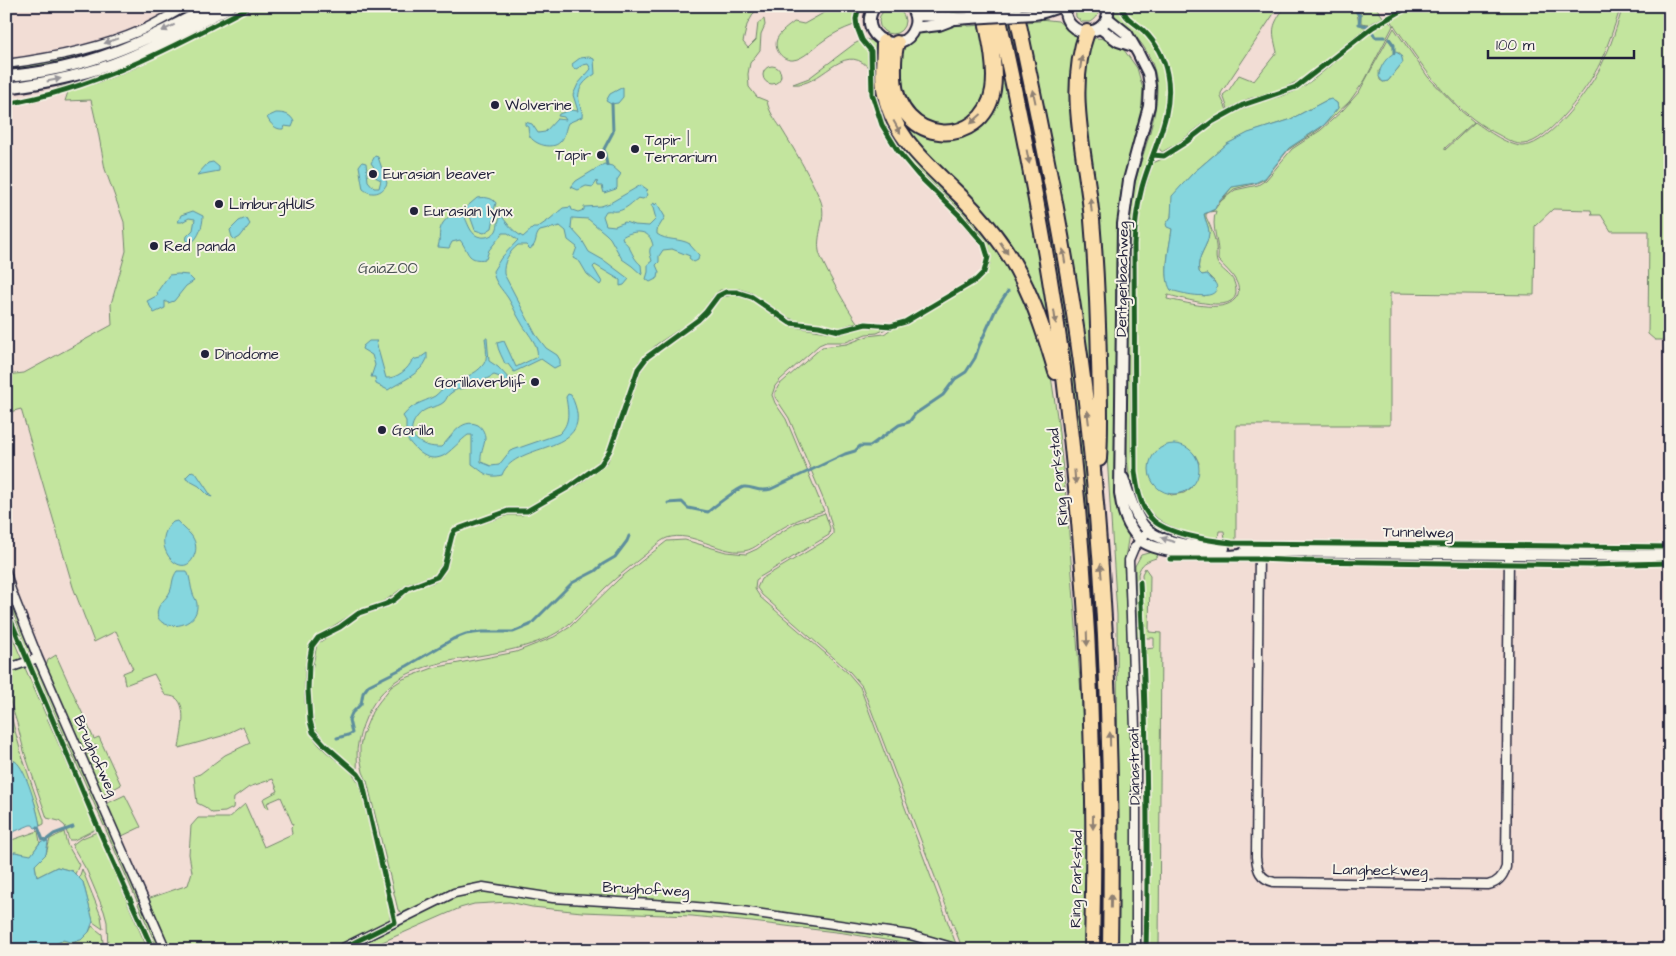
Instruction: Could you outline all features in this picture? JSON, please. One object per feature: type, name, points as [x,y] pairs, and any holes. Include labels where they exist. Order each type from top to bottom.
[{"type":"highway","points":[[891,42],[896,90],[901,106],[910,118],[922,128],[930,130],[951,132],[964,128],[976,121],[985,111],[994,88],[993,68],[983,6]]},
{"type":"highway","name":"Ring Parkstad","points":[[996,6],[1038,211],[1068,412],[1080,533],[1087,637],[1094,803],[1092,950]]},
{"type":"highway","points":[[1015,6],[1052,184],[1088,420],[1105,616],[1110,718],[1112,859],[1110,950]]},
{"type":"highway","points":[[1093,30],[1082,52],[1078,88],[1079,118],[1092,219],[1097,282],[1101,428],[1096,500]]},
{"type":"highway","points":[[891,42],[884,89],[894,121],[912,149],[977,214],[1006,251],[1023,279],[1036,308],[1068,412]]},
{"type":"street","points":[[6,64],[57,56],[102,44],[141,30],[187,6]]},
{"type":"street","points":[[6,76],[57,70],[98,59],[156,35],[212,6]]},
{"type":"street","points":[[6,88],[71,77],[123,60],[231,6]]},
{"type":"street","points":[[875,6],[870,17],[870,25],[876,37],[891,42],[906,39],[914,28],[912,11],[956,19]]},
{"type":"street","points":[[1045,13],[1054,8],[1064,6],[1066,18],[1076,30],[1093,30],[1133,46]]},
{"type":"street","points":[[1093,30],[1108,18],[1108,6]]},
{"type":"street","points":[[914,28],[956,19],[1045,13],[1066,18]]},
{"type":"street","name":"Dentgenbachweg","points":[[1108,18],[1127,34],[1138,53],[1146,68],[1150,93],[1149,106],[1129,180],[1123,224],[1120,493],[1123,508],[1132,530],[1141,540]]},
{"type":"street","name":"Dentgenbachweg","points":[[1121,474],[1136,514],[1148,531]]},
{"type":"street","points":[[1141,540],[1148,531]]},
{"type":"street","name":"Tunnelweg","points":[[1148,531],[1156,536],[1181,544],[1215,548],[1239,548],[1254,551],[1670,556]]},
{"type":"street","name":"Tunnelweg","points":[[1141,540],[1156,548],[1183,553],[1240,555],[1254,551]]},
{"type":"street","name":"Dianastraat","points":[[1136,950],[1136,757],[1129,568],[1132,554],[1141,540]]},
{"type":"street","name":"Langheckweg","points":[[1254,551],[1256,863],[1262,878],[1274,882],[1488,885],[1494,884],[1504,875],[1506,867],[1509,555]]},
{"type":"street","name":"Brughofweg","points":[[6,572],[11,590],[38,658],[166,950]]},
{"type":"street","points":[[6,669],[38,658]]},
{"type":"street","name":"Brughofweg","points":[[339,950],[454,892],[482,887],[546,897],[742,911],[910,935],[962,950]]},
{"type":"green space","points":[[198,6],[206,6],[95,57],[6,73],[6,68],[57,60],[128,38]]},
{"type":"green space","name":"GaiaZOO","points":[[257,6],[755,6],[755,11],[747,25],[743,42],[748,48],[756,40],[758,23],[764,19],[765,25],[761,34],[760,50],[750,63],[748,74],[749,87],[757,97],[767,101],[769,109],[816,190],[823,212],[819,251],[824,265],[857,322],[839,328],[794,320],[752,293],[739,289],[720,290],[714,295],[699,316],[657,344],[639,361],[607,450],[594,466],[523,509],[510,508],[455,527],[450,532],[443,561],[436,574],[408,584],[386,600],[354,613],[314,638],[309,646],[306,658],[304,688],[307,719],[315,740],[350,771],[359,783],[390,911],[390,919],[385,924],[331,950],[170,950],[147,899],[188,885],[192,872],[189,854],[191,826],[198,818],[229,818],[245,804],[264,847],[292,834],[291,827],[293,825],[281,797],[267,803],[269,808],[267,809],[263,799],[278,791],[273,779],[249,787],[234,798],[233,808],[225,812],[212,813],[197,803],[194,776],[200,774],[225,755],[250,743],[243,726],[222,736],[179,748],[183,722],[180,702],[175,697],[165,695],[154,674],[125,685],[123,673],[133,669],[116,631],[94,642],[73,587],[21,409],[6,413],[6,375],[24,373],[112,325],[111,304],[126,251],[124,222],[105,169],[98,124],[91,100],[65,101],[68,92],[103,81],[137,67]]},
{"type":"green space","points":[[836,6],[856,6],[854,25],[830,36],[797,59],[789,60],[782,57],[776,47],[776,43],[778,36],[784,30],[794,22],[804,24]]},
{"type":"green space","points":[[1001,6],[1010,6],[1039,143],[1073,342],[1095,546],[1105,730],[1105,950],[1097,950],[1085,535]]},
{"type":"green space","points":[[1075,6],[1098,6],[1098,14],[1091,22],[1082,22],[1076,17]]},
{"type":"green space","points":[[1112,6],[1119,6],[1126,20],[1150,42],[1162,65],[1166,84],[1166,99],[1159,132],[1133,216],[1130,259],[1131,450],[1133,479],[1141,507],[1153,523],[1165,532],[1165,535],[1148,522],[1134,498],[1127,462],[1126,433],[1127,246],[1131,204],[1137,174],[1151,130],[1157,86],[1153,65],[1147,52],[1139,40],[1117,20]]},
{"type":"green space","points":[[1128,6],[1279,6],[1221,93],[1227,110],[1162,152],[1158,147],[1170,103],[1170,74],[1159,46],[1146,30],[1126,13],[1125,10],[1128,9]]},
{"type":"green space","points":[[1285,6],[1351,6],[1357,13],[1359,24],[1364,27],[1369,24],[1361,23],[1361,14],[1354,6],[1375,6],[1383,17],[1372,23],[1300,80],[1280,90],[1248,99],[1228,109],[1223,95],[1229,90],[1239,75],[1254,81],[1277,52],[1273,32],[1275,23]]},
{"type":"green space","points":[[1415,6],[1621,6],[1600,63],[1578,98],[1556,124],[1544,134],[1533,141],[1520,144],[1514,143],[1486,128],[1462,110],[1423,67],[1391,20]]},
{"type":"green space","points":[[1623,6],[1670,6],[1670,340],[1655,340],[1648,334],[1649,231],[1611,231],[1601,215],[1592,215],[1591,210],[1553,209],[1535,226],[1534,295],[1390,293],[1390,425],[1236,425],[1236,540],[1225,540],[1224,531],[1219,531],[1218,540],[1194,535],[1167,525],[1157,518],[1144,502],[1136,456],[1137,236],[1142,199],[1153,163],[1172,154],[1235,113],[1299,89],[1366,35],[1389,21],[1393,26],[1365,80],[1349,102],[1320,129],[1288,150],[1265,179],[1257,183],[1234,189],[1222,199],[1232,187],[1255,183],[1289,148],[1324,125],[1338,108],[1337,103],[1327,100],[1289,120],[1249,133],[1227,144],[1193,173],[1173,196],[1171,217],[1167,223],[1172,229],[1168,252],[1168,283],[1171,290],[1205,296],[1215,282],[1207,274],[1202,275],[1199,272],[1199,261],[1209,233],[1204,214],[1209,212],[1214,210],[1221,201],[1235,190],[1258,185],[1266,180],[1292,149],[1321,130],[1343,110],[1359,92],[1394,28],[1428,77],[1474,122],[1445,150],[1475,122],[1505,141],[1518,146],[1524,146],[1546,136],[1580,100],[1602,64]],"holes":[[[1390,38],[1394,44],[1395,53],[1400,53],[1403,62],[1388,81],[1383,82],[1380,80],[1379,71],[1394,53],[1393,46],[1388,39]],[[1216,211],[1214,223],[1218,260],[1236,281],[1238,286],[1237,297],[1229,303],[1222,306],[1203,306],[1167,299],[1168,295],[1199,302],[1223,304],[1232,300],[1236,294],[1233,279],[1217,262],[1215,239],[1206,217],[1206,214],[1209,212]],[[1164,446],[1195,455],[1199,463],[1191,488],[1184,493],[1171,495],[1151,478],[1150,468],[1152,461],[1156,452]]]},
{"type":"green space","points":[[892,8],[901,12],[905,21],[901,30],[892,34],[883,30],[879,21],[883,12]]},
{"type":"green space","points":[[213,19],[215,22],[138,61],[98,77],[57,90],[57,88],[96,75],[136,57]]},
{"type":"green space","points":[[1040,19],[1058,21],[1070,31],[1082,36],[1084,172],[1094,376],[1090,374],[1081,334],[1024,22],[1040,21]]},
{"type":"green space","points":[[994,23],[1030,194],[1051,330],[1047,331],[1026,278],[930,162],[896,116],[891,74],[926,132],[983,119]]},
{"type":"green space","points":[[967,24],[968,26],[984,25],[989,57],[987,99],[970,120],[946,128],[919,121],[900,91],[901,49],[917,33],[922,31]]},
{"type":"green space","points":[[1095,38],[1109,39],[1124,50],[1137,68],[1143,89],[1141,113],[1121,193],[1116,263],[1116,458],[1129,534],[1124,564],[1131,723],[1131,950],[1116,950],[1118,858],[1117,615],[1082,113],[1086,51],[1091,41]]},
{"type":"green space","points":[[865,39],[873,41],[879,46],[887,115],[985,227],[1024,291],[1048,356],[1058,423],[1067,507],[1086,760],[1088,809],[1085,950],[971,950],[961,945],[862,686],[850,672],[762,595],[757,588],[761,579],[828,539],[833,534],[827,508],[789,418],[775,397],[775,392],[779,385],[822,347],[847,344],[868,336],[884,334],[891,329],[905,325],[978,281],[987,272],[990,264],[990,251],[978,230],[918,170],[887,128],[877,100],[872,52]]},
{"type":"green space","points":[[860,41],[868,52],[868,67],[858,60],[849,59],[831,67],[813,79],[793,84],[809,78]]},
{"type":"green space","points":[[772,66],[778,69],[781,75],[778,81],[772,84],[766,81],[763,75],[766,69]]},
{"type":"green space","points":[[734,295],[751,300],[781,321],[794,327],[841,334],[863,327],[886,329],[846,342],[826,342],[819,345],[775,386],[772,395],[775,403],[786,419],[824,511],[791,523],[756,546],[744,551],[725,549],[686,537],[667,538],[658,543],[615,579],[577,617],[558,632],[530,644],[500,652],[440,663],[412,672],[389,686],[370,709],[358,743],[357,769],[328,744],[315,728],[312,711],[311,675],[317,644],[360,616],[385,608],[398,601],[412,589],[435,582],[441,578],[448,565],[454,536],[457,532],[509,515],[530,513],[580,484],[607,463],[641,371],[650,358],[701,322],[722,297]]},
{"type":"green space","points":[[825,513],[830,528],[829,535],[760,577],[756,580],[755,589],[760,597],[848,673],[860,687],[956,944],[915,933],[732,907],[685,902],[548,894],[487,884],[474,884],[455,888],[403,913],[398,910],[360,756],[363,734],[372,712],[391,687],[403,679],[433,668],[516,652],[554,637],[570,627],[619,579],[667,541],[685,540],[726,552],[746,554],[757,549],[796,523]]},
{"type":"green space","points":[[1152,552],[1159,553],[1156,558],[1147,561],[1143,565],[1138,574],[1140,637],[1137,638],[1135,566],[1141,555]]},
{"type":"green space","points":[[1145,568],[1150,575],[1149,632],[1161,633],[1159,950],[1148,950],[1150,807],[1146,649],[1154,648],[1154,638],[1145,638],[1142,574]]},
{"type":"green space","points":[[6,582],[31,648],[28,653],[6,595]]},
{"type":"green space","points":[[6,622],[22,660],[6,665]]},
{"type":"green space","points":[[56,655],[94,739],[99,737],[121,785],[104,794],[101,793],[85,755],[97,749],[96,745],[83,752],[46,666],[48,660]]},
{"type":"green space","points":[[37,666],[107,825],[104,826],[34,667]]},
{"type":"green space","points":[[25,668],[96,829],[74,840],[69,840],[65,826],[59,821],[47,818],[24,751],[6,689],[6,673]]},
{"type":"green space","points":[[6,698],[22,756],[44,820],[44,824],[40,826],[35,804],[15,761],[6,762]]},
{"type":"green space","points":[[125,795],[141,827],[120,837],[107,807],[108,803]]},
{"type":"green space","points":[[109,827],[140,900],[137,901],[105,828]]},
{"type":"green space","points":[[38,831],[40,842],[31,856],[15,852],[6,855],[6,842]]},
{"type":"green space","points":[[64,832],[67,844],[79,865],[75,874],[72,871],[57,867],[37,877],[35,865],[46,854],[50,839]]},
{"type":"green space","points":[[97,832],[148,950],[108,950],[107,922],[104,911],[87,871],[72,845],[80,839]]},
{"type":"green space","points":[[82,869],[101,916],[103,929],[93,922],[83,882],[79,878]]},
{"type":"green space","points":[[478,891],[490,891],[544,900],[739,914],[896,937],[952,950],[935,950],[844,933],[752,922],[692,916],[582,912],[532,907],[509,902],[474,904],[460,908],[364,950],[346,950],[451,897]]},
{"type":"green space","points":[[141,902],[162,950],[158,950],[138,904]]},
{"type":"green space","points":[[92,926],[102,934],[104,950],[51,950],[52,946],[63,940],[75,942],[89,932]]},
{"type":"water","points":[[1396,52],[1401,55],[1403,62],[1388,81],[1383,82],[1379,77],[1380,69],[1387,59]]},
{"type":"water","points":[[589,57],[594,59],[595,74],[584,83],[580,90],[579,100],[582,117],[568,123],[563,138],[557,144],[548,146],[539,144],[529,135],[525,122],[532,124],[538,133],[545,132],[557,119],[566,120],[564,117],[558,116],[559,114],[570,110],[578,111],[573,95],[578,84],[591,69],[588,64],[576,69],[573,68],[572,64],[580,58]]},
{"type":"water","points":[[623,87],[623,97],[618,103],[611,104],[606,101],[610,94]]},
{"type":"water","points":[[1331,99],[1337,103],[1338,108],[1324,125],[1289,148],[1265,178],[1255,183],[1232,187],[1215,209],[1204,214],[1209,233],[1199,261],[1199,272],[1202,275],[1207,274],[1216,284],[1216,290],[1209,295],[1202,296],[1171,290],[1168,285],[1167,269],[1172,229],[1167,227],[1166,224],[1171,217],[1172,196],[1193,173],[1227,144],[1248,133],[1289,120]]},
{"type":"water","points":[[276,113],[291,117],[294,122],[292,127],[284,126],[283,129],[278,129],[274,126],[267,117]]},
{"type":"water","points":[[375,156],[378,157],[387,183],[380,192],[370,193],[363,189],[359,166],[362,162],[366,163],[368,181],[374,188],[379,188],[381,180],[375,177],[376,170],[371,163]]},
{"type":"water","points":[[213,162],[219,167],[219,171],[197,175],[208,163]]},
{"type":"water","points":[[604,164],[612,166],[621,174],[617,180],[616,189],[604,193],[602,186],[598,186],[597,181],[593,187],[586,186],[578,190],[571,187],[576,181]]},
{"type":"water","points":[[641,185],[648,190],[646,191],[648,195],[643,199],[638,198],[621,210],[606,211],[603,216],[606,225],[615,226],[625,222],[649,226],[656,219],[651,205],[657,203],[665,217],[657,230],[657,234],[665,238],[690,244],[699,255],[698,260],[694,262],[689,258],[690,256],[672,249],[663,250],[656,265],[659,272],[658,278],[650,282],[646,279],[648,264],[652,261],[650,250],[653,245],[647,234],[634,232],[622,237],[641,265],[642,275],[622,259],[610,238],[588,219],[572,218],[571,228],[582,240],[589,252],[629,279],[624,285],[620,286],[620,280],[595,265],[593,267],[602,282],[600,285],[587,274],[580,262],[573,258],[577,247],[568,240],[566,231],[560,226],[540,231],[534,245],[530,249],[526,245],[518,245],[512,251],[507,258],[504,274],[536,335],[546,348],[557,355],[560,365],[554,368],[541,359],[514,372],[508,364],[505,364],[497,343],[504,341],[516,367],[537,357],[537,352],[532,339],[497,282],[493,271],[501,258],[518,240],[508,233],[503,233],[489,250],[486,259],[475,259],[469,255],[460,240],[452,242],[449,248],[438,247],[441,226],[445,220],[452,215],[462,212],[473,233],[480,237],[486,237],[496,231],[499,219],[502,216],[511,228],[523,237],[563,208],[571,207],[572,210],[578,212],[584,210],[584,207],[601,206],[610,203]]},
{"type":"water","points":[[477,198],[494,201],[496,203],[494,210],[498,213],[494,218],[492,228],[484,233],[475,230],[470,216],[464,209]]},
{"type":"water","points":[[193,211],[203,216],[203,220],[198,235],[191,243],[186,241],[187,236],[193,230],[195,219],[189,218],[178,222],[181,215]]},
{"type":"water","points":[[246,218],[250,224],[240,237],[235,240],[230,230],[239,221]]},
{"type":"water","points":[[169,275],[188,275],[194,281],[186,286],[174,301],[168,303],[165,301],[165,308],[154,313],[147,301],[158,295],[157,292]]},
{"type":"water","points":[[485,338],[487,338],[489,361],[498,367],[512,382],[512,389],[503,378],[494,375],[467,388],[453,391],[438,406],[420,413],[413,424],[412,430],[416,439],[427,445],[441,447],[461,426],[472,423],[482,429],[485,437],[481,462],[491,466],[499,465],[510,451],[559,434],[563,430],[567,421],[566,397],[568,394],[571,395],[577,415],[575,429],[566,438],[553,445],[522,456],[510,464],[502,475],[497,476],[486,474],[472,464],[472,435],[468,435],[445,455],[431,458],[420,453],[404,435],[406,433],[406,421],[403,416],[411,408],[435,396],[448,386],[446,380],[451,384],[476,371],[484,364],[486,359]]},
{"type":"water","points":[[369,341],[377,341],[386,378],[402,373],[412,360],[420,358],[427,353],[427,359],[415,373],[388,390],[376,384],[375,377],[371,377],[375,365],[372,355],[362,349]]},
{"type":"water","points":[[1169,444],[1179,444],[1192,451],[1199,464],[1199,474],[1192,487],[1179,494],[1169,494],[1160,490],[1153,483],[1149,474],[1149,464],[1153,455],[1160,448]]},
{"type":"water","points":[[192,471],[196,473],[212,497],[199,486],[186,479]]},
{"type":"water","points":[[177,521],[194,539],[196,548],[191,561],[186,565],[179,565],[173,562],[165,548],[164,540],[167,530],[173,522]]},
{"type":"water","points":[[177,571],[187,571],[197,603],[196,613],[191,620],[176,626],[161,622],[158,617],[158,609],[170,592],[173,578]]},
{"type":"water","points":[[15,761],[27,781],[40,826],[35,828],[33,825],[30,825],[6,835],[6,762]]},
{"type":"water","points":[[45,838],[48,842],[46,854],[35,865],[37,877],[57,867],[72,871],[83,882],[93,921],[89,932],[81,940],[70,942],[63,940],[52,946],[51,950],[12,950],[12,937],[6,928],[6,855],[15,852],[31,855]]},
{"type":"waterway","points":[[1352,6],[1360,16],[1359,24],[1368,26]]},
{"type":"waterway","points":[[1373,33],[1375,37],[1385,37]]},
{"type":"waterway","points":[[1389,39],[1394,45],[1394,53]]},
{"type":"waterway","points":[[607,165],[604,149],[613,132],[612,104]]},
{"type":"waterway","points":[[668,503],[682,502],[688,508],[708,512],[741,488],[771,489],[855,451],[860,446],[870,446],[899,425],[909,422],[915,414],[943,395],[955,379],[966,372],[975,358],[996,309],[1008,291]]},
{"type":"waterway","points":[[337,738],[352,733],[349,720],[352,713],[361,704],[363,693],[369,685],[407,666],[453,639],[466,634],[513,632],[530,625],[572,583],[595,571],[615,557],[629,536]]},
{"type":"waterway","points":[[38,827],[43,840]]},
{"type":"waterway","points":[[45,841],[54,834],[73,827]]},
{"type":"cycle path","points":[[6,104],[71,88],[133,65],[251,6]]},
{"type":"cycle path","points":[[339,950],[395,922],[362,780],[313,732],[310,721],[309,663],[312,646],[318,638],[340,627],[359,613],[386,604],[408,588],[437,577],[444,567],[455,530],[508,511],[527,511],[569,487],[601,464],[610,450],[638,369],[647,357],[698,320],[718,296],[726,292],[736,292],[752,297],[790,323],[819,326],[839,331],[866,324],[891,326],[905,322],[976,280],[984,272],[988,257],[984,244],[959,215],[918,175],[898,151],[882,125],[872,94],[871,51],[862,40],[857,27],[856,19],[859,6]]},
{"type":"cycle path","points":[[931,6],[954,10],[1018,6]]},
{"type":"cycle path","points":[[1122,6],[1127,17],[1152,40],[1164,62],[1169,89],[1165,117],[1140,194],[1134,244],[1135,471],[1142,502],[1147,513],[1157,524],[1177,532],[1232,543],[1670,547]]},
{"type":"cycle path","points":[[1153,155],[1164,156],[1212,122],[1243,105],[1296,87],[1373,27],[1410,6]]},
{"type":"cycle path","points":[[1170,559],[1589,565],[1670,563]]},
{"type":"cycle path","points":[[1140,582],[1146,766],[1146,950]]},
{"type":"cycle path","points":[[6,609],[99,830],[153,950]]},
{"type":"place","name":"Wolverine","points":[[495,105]]},
{"type":"place","name":"Tapir | Terrarium","points":[[635,149]]},
{"type":"place","name":"Tapir","points":[[601,155]]},
{"type":"place","name":"Eurasian beaver","points":[[373,174]]},
{"type":"place","name":"LimburgHUIS","points":[[219,204]]},
{"type":"place","name":"Eurasian lynx","points":[[414,211]]},
{"type":"place","name":"Red panda","points":[[154,246]]},
{"type":"place","name":"Dinodome","points":[[205,354]]},
{"type":"place","name":"Gorillaverblijf","points":[[535,382]]},
{"type":"place","name":"Gorilla","points":[[382,430]]}]
